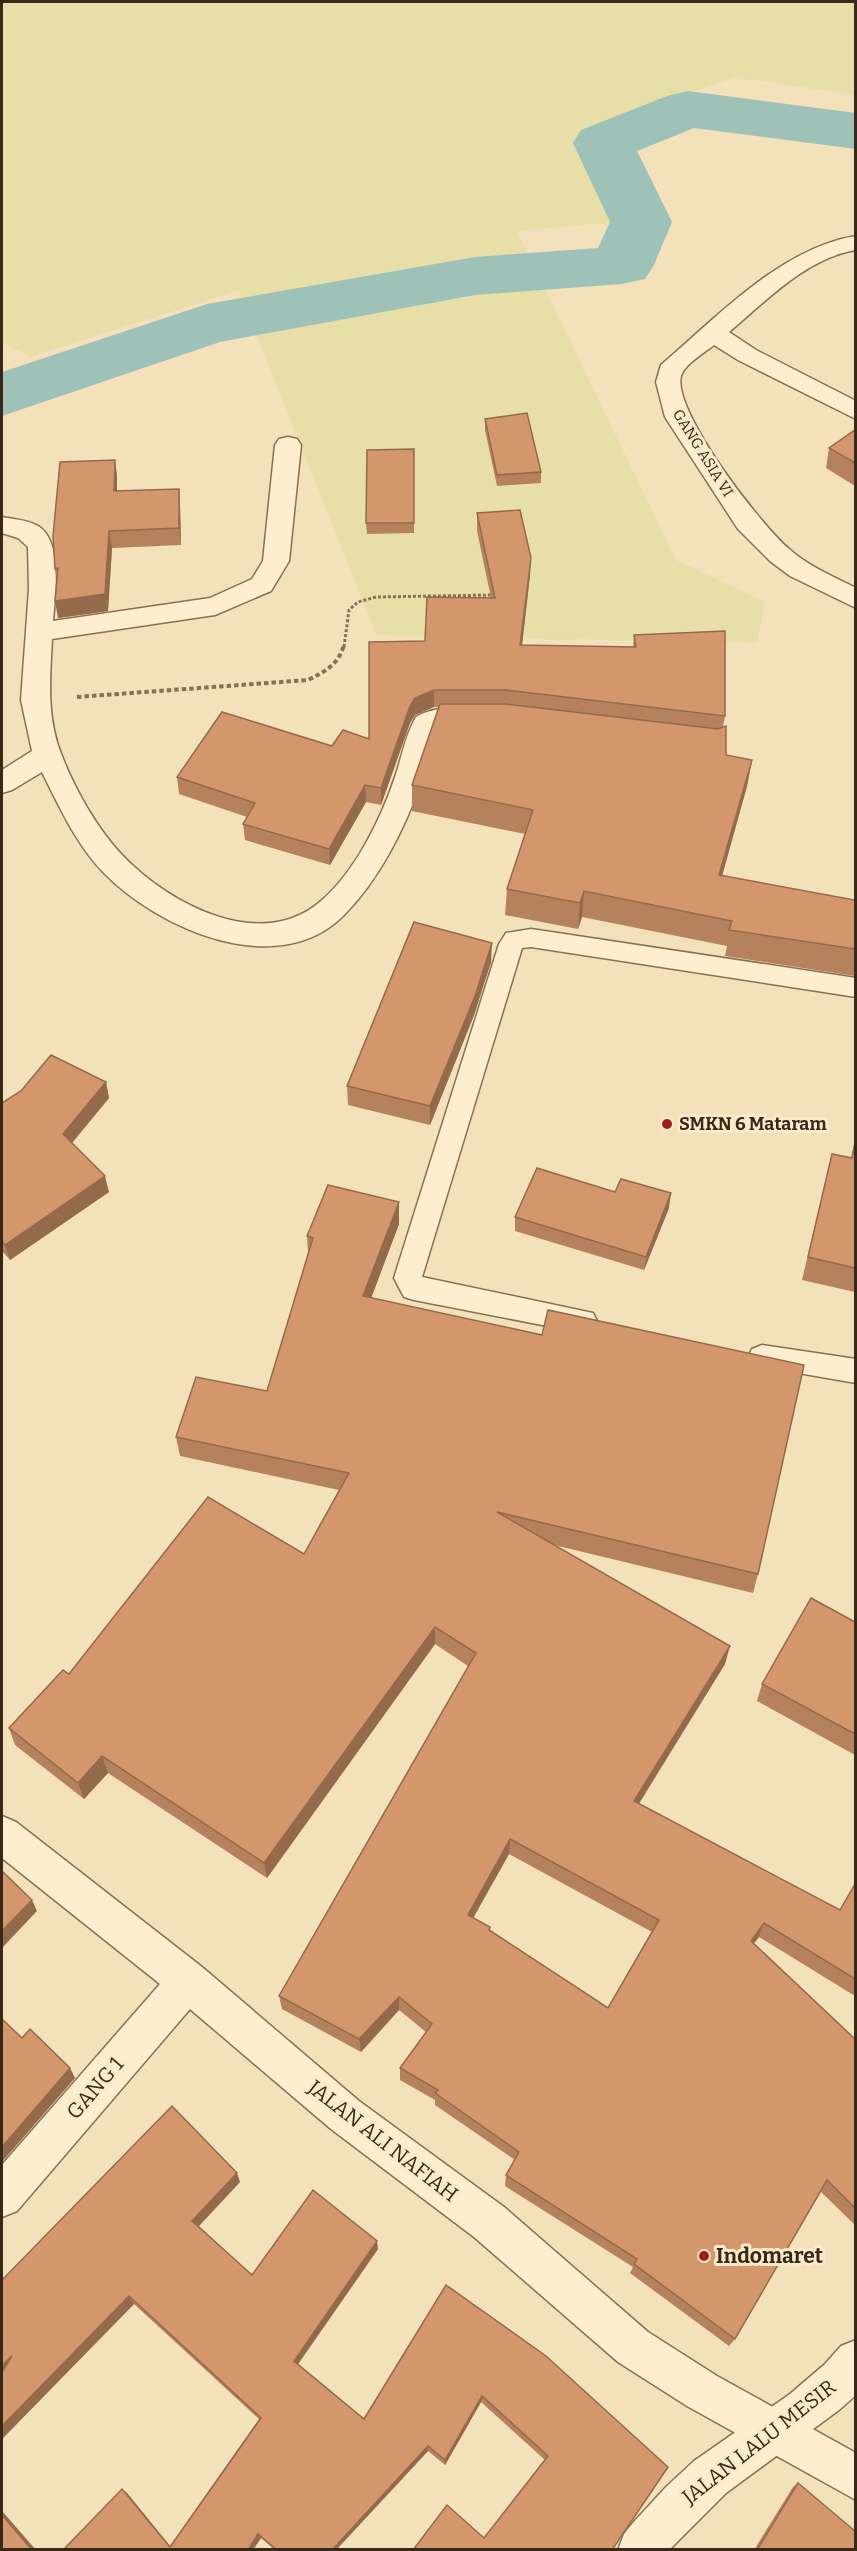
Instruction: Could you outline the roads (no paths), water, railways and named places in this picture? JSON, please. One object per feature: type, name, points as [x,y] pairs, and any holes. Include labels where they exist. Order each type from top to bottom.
[{"type":"street","points":[[855,243],[841,244],[809,257],[713,333],[770,367],[855,411]]},
{"type":"street","name":"GANG ASIA VI","points":[[713,333],[670,370],[668,382],[677,417],[747,523],[762,540],[799,570],[855,599]]},
{"type":"street","points":[[39,632],[215,606],[262,585],[276,561],[288,446]]},
{"type":"street","points":[[2,525],[27,531],[34,536],[40,548],[42,589],[35,700],[47,755],[85,827],[114,864],[142,891],[211,925],[238,934],[265,937],[291,932],[310,924],[331,910],[361,872],[404,793],[426,724],[434,719],[504,719]]},
{"type":"street","points":[[2,783],[47,755]]},
{"type":"street","name":"JALAN ALI NAFIAH","points":[[2,1835],[188,1981],[345,2115],[489,2222],[633,2347],[702,2391],[855,2478]]},
{"type":"street","name":"GANG 1","points":[[2,2196],[188,1981]]},
{"type":"street","name":"JALAN LALU MESIR","points":[[640,2550],[671,2513],[709,2477],[776,2432],[822,2397],[855,2361]]},
{"type":"lane","points":[[610,1326],[414,1288],[408,1278],[509,951],[515,940],[531,938],[855,988]]},
{"type":"lane","points":[[736,1352],[793,1363],[855,1371]]},
{"type":"waterway","points":[[2,395],[207,324],[475,276],[622,265],[641,222],[603,143],[688,109],[856,131]]},
{"type":"place","name":"SMKN 6 Mataram","points":[[667,1124]]},
{"type":"place","name":"Indomaret","points":[[704,2256]]}]
